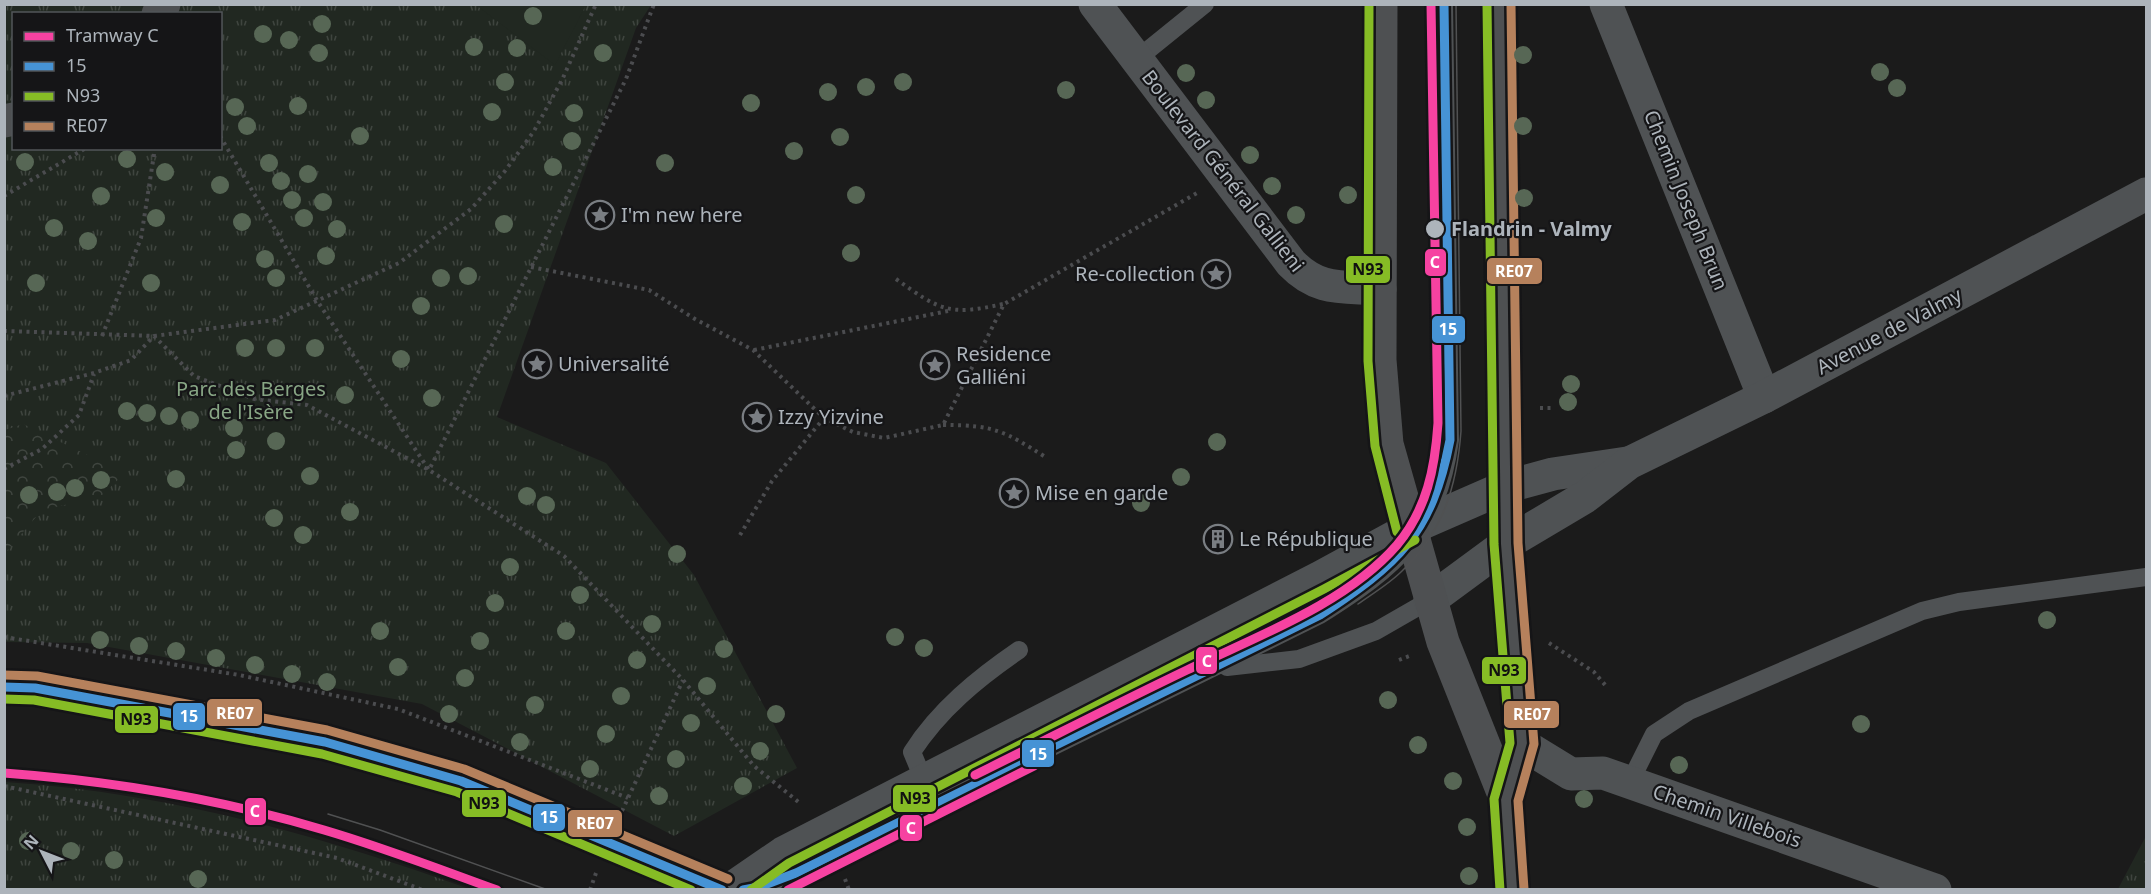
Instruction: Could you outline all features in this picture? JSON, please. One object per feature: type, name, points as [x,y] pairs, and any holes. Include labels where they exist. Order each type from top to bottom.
[{"type":"main road","points":[[1381,4],[1380,360],[1387,444],[1417,530],[1430,600],[1443,642],[1506,800],[1512,890]]},
{"type":"main road","points":[[1504,5],[1506,544],[1522,744],[1506,800]]},
{"type":"street","name":"Boulevard Général Gallieni","points":[[1095,4],[1305,278],[1317,284],[1380,290]]},
{"type":"street","name":"Chemin Joseph Brun","points":[[1606,4],[1764,397]]},
{"type":"street","name":"Avenue de Valmy","points":[[1430,600],[1506,544],[1585,497],[1629,463],[1764,397],[2146,194]]},
{"type":"street","name":"Avenue de Valmy","points":[[729,890],[783,853],[1417,530],[1505,488],[1553,474],[1629,463]]},
{"type":"street","points":[[4,687],[35,688],[325,742],[461,781],[723,890]]},
{"type":"street","name":"Chemin Villebois","points":[[1522,744],[1571,774],[1604,773],[1935,890]]},
{"type":"lane","points":[[1137,59],[1205,4]]},
{"type":"lane","points":[[1417,530],[1446,466],[1450,440],[1444,4]]},
{"type":"lane","name":"Avenue de Valmy","points":[[1214,669],[1320,615],[1356,592],[1395,561],[1417,530]]},
{"type":"lane","points":[[1630,782],[1654,734],[1689,711],[1922,611],[1959,602],[2146,577]]},
{"type":"lane","name":"Avenue de Valmy","points":[[1214,669],[1299,659],[1376,631],[1430,600]]},
{"type":"lane","points":[[924,781],[912,752],[922,737],[951,704],[983,675],[1019,650]]},
{"type":"lane","points":[[740,890],[759,887],[796,873],[1214,669]]},
{"type":"path","points":[[4,331],[154,336],[275,320],[399,263],[471,209],[506,171],[534,130],[562,80],[596,4]]},
{"type":"path","points":[[429,470],[626,79],[654,4]]},
{"type":"path","points":[[222,139],[318,302],[429,470]]},
{"type":"path","points":[[4,196],[83,150]]},
{"type":"path","points":[[102,336],[141,238],[155,150]]},
{"type":"path","points":[[753,350],[948,311],[967,312],[1004,304],[1226,177]]},
{"type":"path","points":[[531,267],[649,290],[695,319],[753,350],[824,418],[854,432],[884,438],[943,425],[983,425],[1011,435],[1047,458]]},
{"type":"path","points":[[896,279],[948,311]]},
{"type":"path","points":[[943,425],[1004,304]]},
{"type":"path","points":[[154,336],[194,376],[254,399],[307,405],[429,470],[564,556],[683,680],[754,766],[803,805]]},
{"type":"path","points":[[4,396],[94,374],[131,360],[154,336]]},
{"type":"path","points":[[4,469],[42,449],[79,414],[94,374]]},
{"type":"path","points":[[740,535],[772,481],[824,418]]},
{"type":"path","points":[[1557,647],[1594,672],[1606,686]]},
{"type":"path","points":[[628,798],[683,680]]},
{"type":"path","points":[[4,786],[337,858],[423,890]]},
{"type":"green space","name":"Parc des Berges de l'Isère","points":[[5,5],[651,5],[636,28],[497,417],[606,463],[694,575],[797,768],[674,836],[422,704],[87,643],[5,642]]},
{"type":"green space","points":[[476,5],[586,5],[555,65]]},
{"type":"green space","points":[[23,424],[125,473],[100,497],[42,510],[5,553],[5,430]]},
{"type":"green space","points":[[5,782],[123,795],[240,819],[356,851],[469,889],[5,889]]},
{"type":"green space","points":[[2146,836],[2146,889],[2118,889]]},
{"type":"tram line","name":"C","points":[[975,775],[1160,683],[1270,632],[1326,602],[1376,566],[1397,545],[1416,517],[1432,472],[1438,423],[1431,4]]},
{"type":"tram line","points":[[1358,604],[1397,576],[1428,540],[1445,507],[1456,471],[1461,431],[1456,4]]},
{"type":"tram line","name":"C","points":[[788,890],[1034,766]]},
{"type":"tram line","name":"C","points":[[4,773],[126,786],[245,809],[346,837],[497,890]]},
{"type":"tram line","points":[[733,890],[767,879],[975,775]]},
{"type":"tram line","points":[[328,814],[380,830],[548,890]]},
{"type":"transit line","name":"N93","points":[[1369,4],[1368,361],[1375,446],[1397,532]]},
{"type":"transit line","name":"15","points":[[743,890],[759,887],[796,873],[1320,615],[1371,579],[1408,544],[1433,500],[1450,440],[1444,4]]},
{"type":"transit line","name":"N93","points":[[1487,4],[1494,544],[1510,743],[1494,799],[1500,890]]},
{"type":"transit line","name":"RE07","points":[[1511,4],[1518,543],[1534,744],[1518,801],[1524,889]]},
{"type":"transit line","name":"N93","points":[[751,890],[789,863],[1324,589],[1415,540]]},
{"type":"transit line","name":"RE07","points":[[4,675],[37,676],[327,730],[464,769],[728,879]]},
{"type":"transit line","name":"15","points":[[4,687],[35,688],[325,742],[461,781],[722,890]]},
{"type":"transit line","name":"N93","points":[[4,699],[34,700],[322,754],[457,792],[691,890]]},
{"type":"place","name":"I'm new here","points":[[600,215]]},
{"type":"place","name":"Flandrin - Valmy","points":[[1435,229]]},
{"type":"place","name":"Re-collection","points":[[1216,274]]},
{"type":"place","name":"Universalité","points":[[537,364]]},
{"type":"place","name":"Residence Galliéni","points":[[935,365]]},
{"type":"place","name":"Izzy Yizvine","points":[[757,417]]},
{"type":"place","name":"Mise en garde","points":[[1014,493]]},
{"type":"place","name":"Le République","points":[[1218,539]]}]
